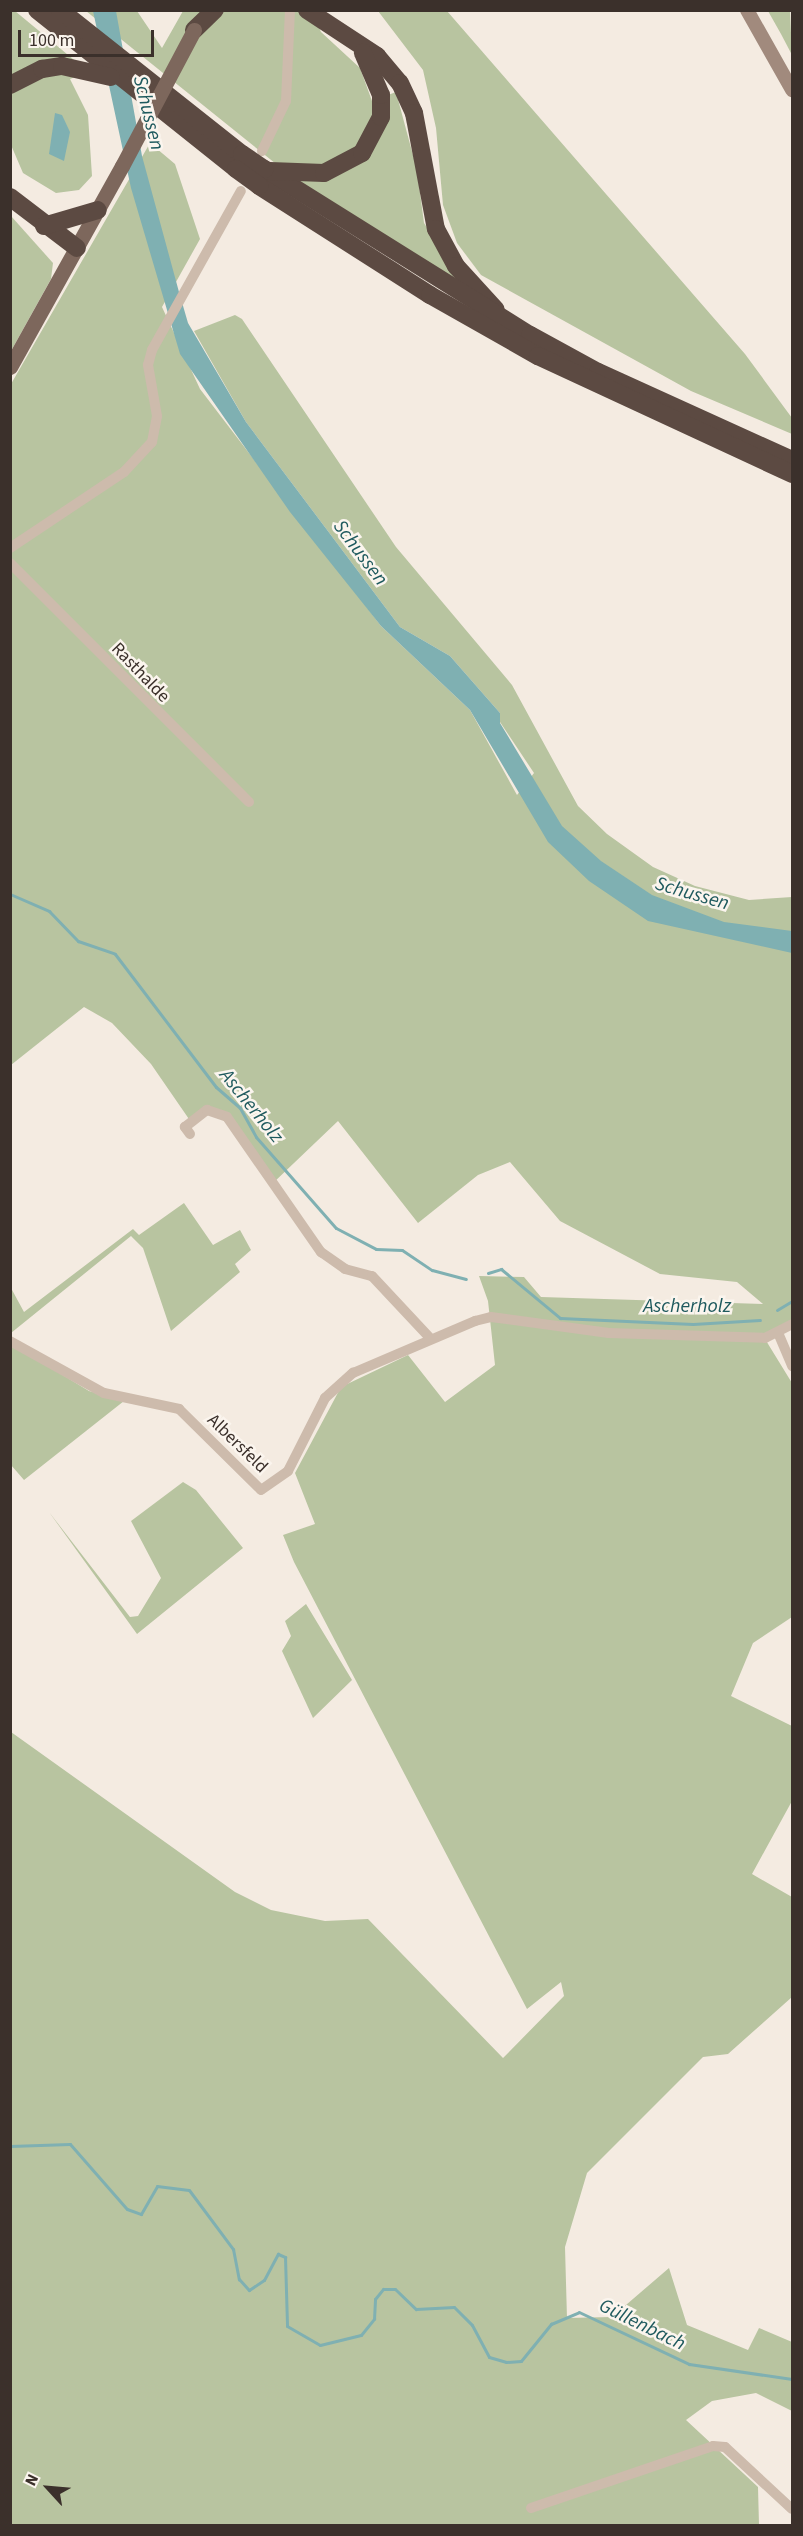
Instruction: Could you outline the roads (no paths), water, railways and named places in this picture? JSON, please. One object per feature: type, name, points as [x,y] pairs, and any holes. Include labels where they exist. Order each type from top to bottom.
[{"type":"highway","points":[[36,10],[147,102],[239,162],[262,169],[303,174],[343,166],[372,138],[381,95],[378,77],[352,40]]},
{"type":"highway","points":[[194,30],[215,10]]},
{"type":"highway","points":[[306,10],[377,56],[400,83],[414,113],[436,229],[456,266],[488,314]]},
{"type":"highway","points":[[66,16],[141,76],[239,162]]},
{"type":"highway","points":[[10,85],[42,69],[85,69],[120,80]]},
{"type":"highway","points":[[262,169],[488,314],[502,327],[649,411],[792,474]]},
{"type":"highway","points":[[10,198],[44,226],[77,248]]},
{"type":"highway","points":[[44,226],[98,210]]},
{"type":"highway","points":[[502,327],[792,460]]},
{"type":"main road","points":[[10,367],[98,210],[204,10]]},
{"type":"street","points":[[262,169],[286,101],[290,10]]},
{"type":"street","points":[[747,10],[792,90]]},
{"type":"street","points":[[10,548],[124,472],[152,442],[157,416],[148,365],[156,342],[241,191]]},
{"type":"street","name":"Rasthalde","points":[[10,563],[249,802]]},
{"type":"street","points":[[190,1134],[185,1127],[207,1110],[227,1117],[321,1252],[345,1269],[372,1276],[429,1337]]},
{"type":"street","name":"Albersfeld","points":[[10,1341],[104,1393],[179,1409],[261,1490],[297,1458],[325,1398],[353,1373],[429,1337],[491,1317],[609,1333],[779,1335]]},
{"type":"street","points":[[792,1324],[779,1335],[792,1366]]},
{"type":"street","points":[[531,2508],[699,2447],[725,2447],[792,2509]]},
{"type":"water","points":[[93,11],[116,11],[142,156],[188,323],[246,422],[400,627],[450,656],[500,713],[500,723],[562,826],[601,861],[652,895],[724,922],[792,931],[792,953],[648,921],[589,881],[548,842],[470,710],[381,626],[290,512],[180,354],[131,188]]},
{"type":"water","points":[[55,113],[62,115],[70,132],[64,161],[49,154]]},
{"type":"waterway","name":"Ascherholz","points":[[10,894],[49,911],[78,941],[115,954],[216,1087],[240,1108],[256,1137],[336,1228],[376,1249],[402,1250],[432,1270],[466,1279]]},
{"type":"waterway","name":"Ascherholz","points":[[488,1273],[501,1269],[560,1318],[693,1324],[760,1320]]},
{"type":"waterway","name":"Ascherholz","points":[[777,1310],[792,1301]]},
{"type":"waterway","name":"Güllenbach","points":[[10,2146],[70,2144],[127,2209],[141,2214],[157,2186],[189,2190],[233,2249],[239,2279],[249,2290],[264,2280],[278,2254],[285,2257],[287,2326],[320,2345],[361,2335],[374,2319],[375,2299],[383,2289],[395,2289],[416,2309],[454,2307],[472,2325],[489,2357],[506,2362],[521,2361],[551,2324],[579,2312],[689,2364],[792,2379]]},
{"type":"water label","name":"Schussen","points":[[148,113]]},
{"type":"water label","name":"Schussen","points":[[360,553]]},
{"type":"water label","name":"Schussen","points":[[692,894]]}]
